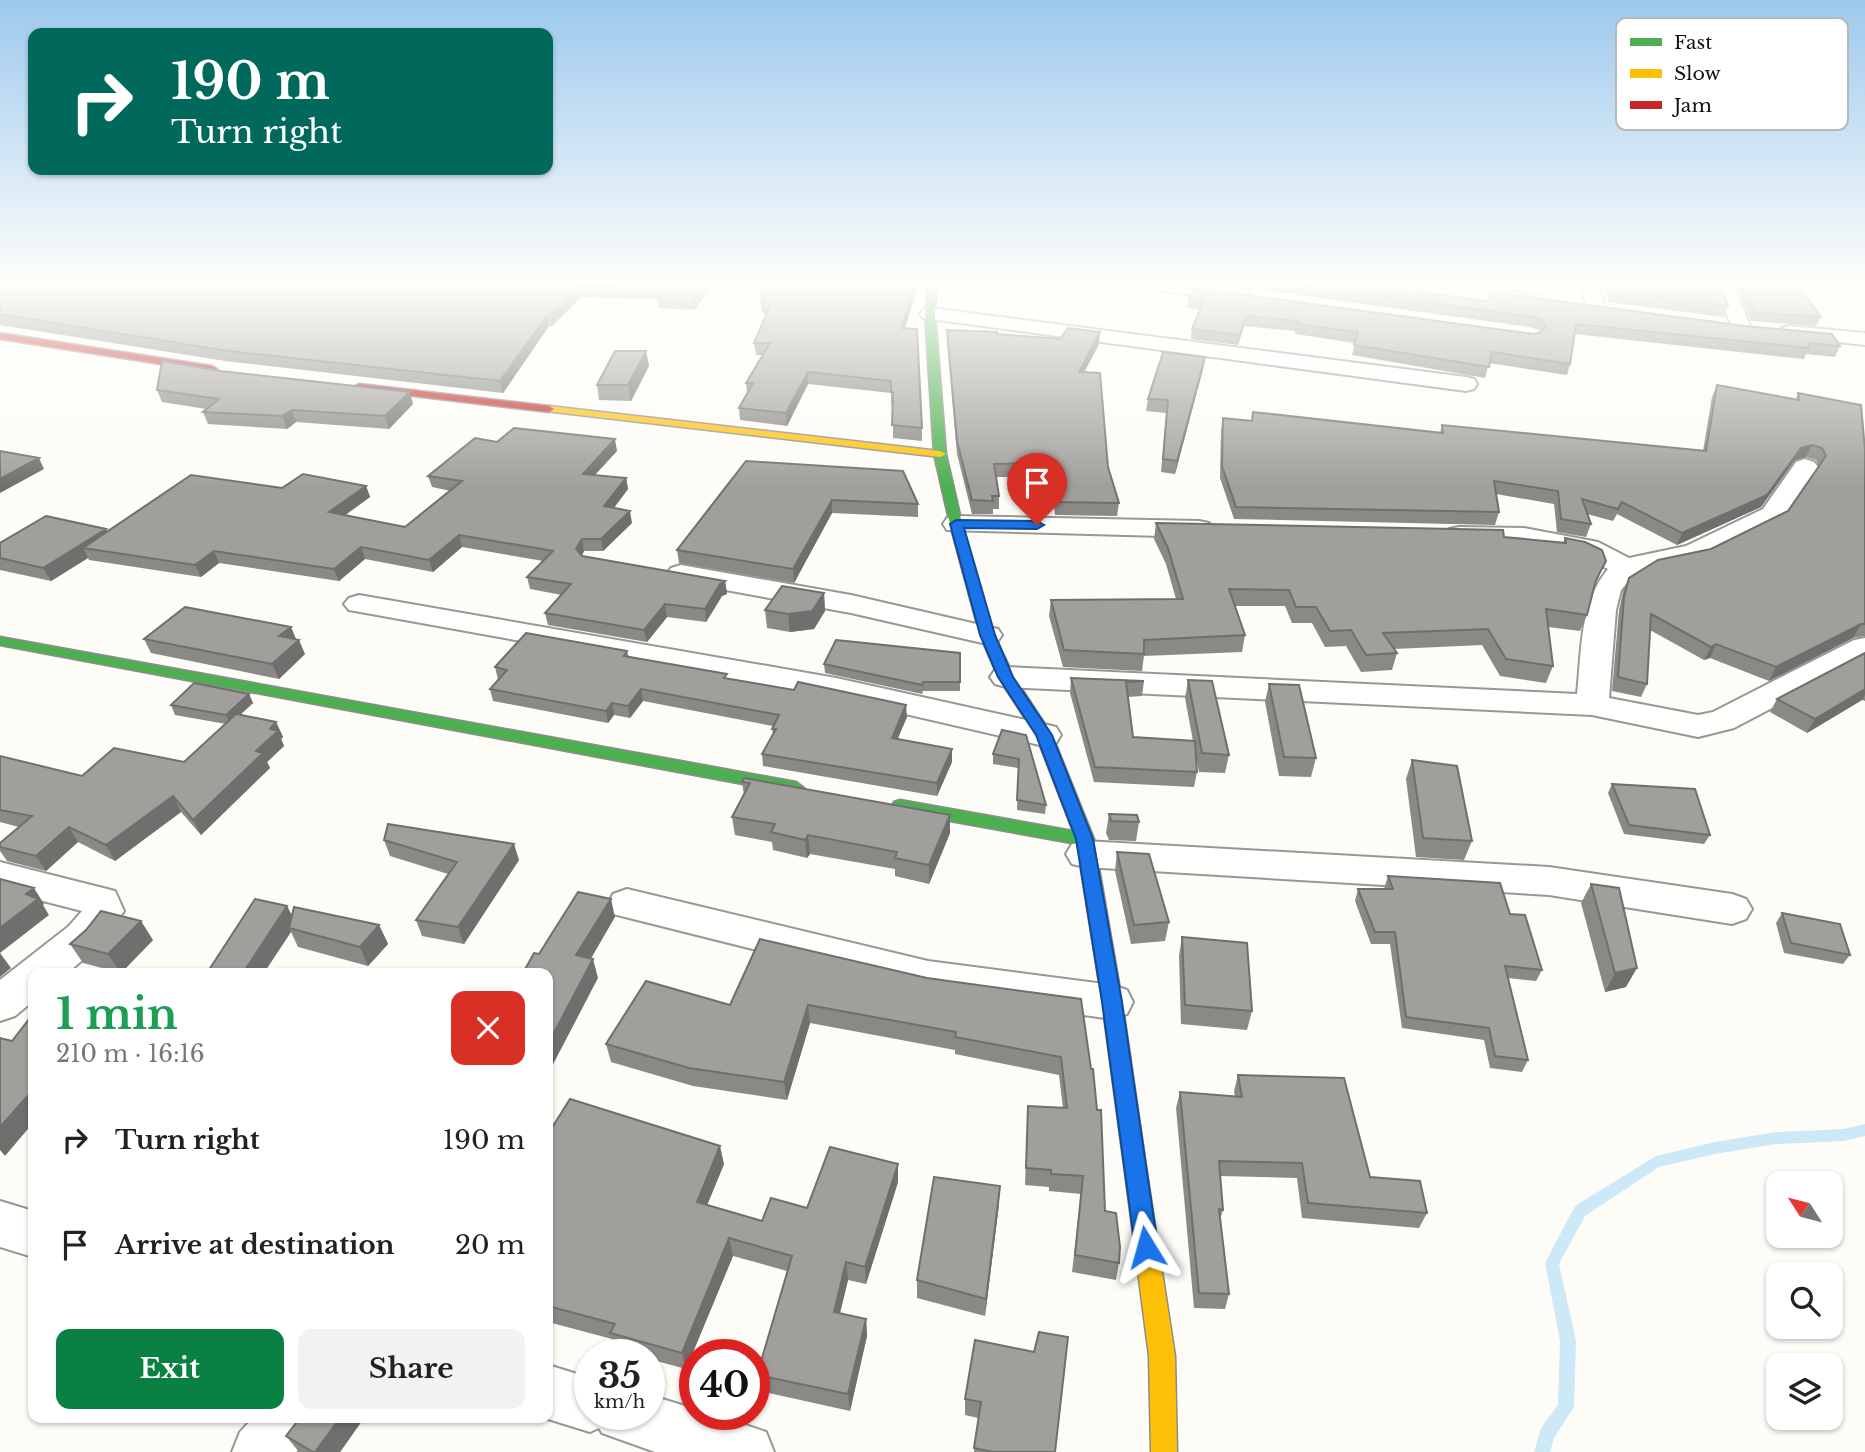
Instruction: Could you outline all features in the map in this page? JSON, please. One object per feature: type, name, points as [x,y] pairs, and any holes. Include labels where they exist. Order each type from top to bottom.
[{"type":"street","points":[[105,353],[225,372]]},
{"type":"street","points":[[933,353],[940,454],[956,524],[987,635],[1006,677],[1044,735],[1085,846],[1112,1002],[1162,1356],[1164,1452]]},
{"type":"street","points":[[1227,353],[1466,384]]},
{"type":"street","points":[[349,386],[940,454]]},
{"type":"street","points":[[1427,534],[1524,536],[1588,548],[1625,567],[1694,553],[1772,515],[1805,467]]},
{"type":"street","points":[[956,524],[1219,529]]},
{"type":"street","points":[[1592,705],[1601,610],[1607,589],[1625,567]]},
{"type":"street","points":[[650,569],[851,604],[987,635]]},
{"type":"street","points":[[359,604],[836,688],[1044,735]]},
{"type":"street","points":[[0,641],[812,791]]},
{"type":"street","points":[[1006,677],[1592,705],[1698,726],[1723,721],[1865,647]]},
{"type":"street","points":[[880,803],[1085,846],[1549,881],[1732,909]]},
{"type":"street","points":[[0,876],[101,901],[104,911],[83,937],[44,968]]},
{"type":"street","points":[[627,904],[928,977],[1112,1002]]},
{"type":"street","points":[[0,1004],[28,981]]},
{"type":"street","points":[[0,1224],[28,1232]]},
{"type":"street","points":[[553,1394],[574,1400]]},
{"type":"street","points":[[260,1452],[285,1423]]},
{"type":"street","points":[[665,1427],[746,1452]]},
{"type":"building","points":[[246,353],[520,353],[500,381]]},
{"type":"building","points":[[614,353],[645,353],[628,385],[597,385]]},
{"type":"building","points":[[764,353],[918,353],[922,428],[892,425],[891,381],[808,372],[786,413],[739,408],[753,383],[746,383]]},
{"type":"building","points":[[949,353],[1089,353],[1079,372],[1100,373],[1108,467],[1119,503],[1056,502],[1052,463],[994,464],[999,496],[992,496],[993,501],[972,500],[957,441]]},
{"type":"building","points":[[1163,353],[1205,357],[1177,461],[1163,459],[1168,400],[1148,399]]},
{"type":"building","points":[[1402,353],[1492,353],[1489,367]]},
{"type":"building","points":[[1497,353],[1572,353],[1570,364]]},
{"type":"building","points":[[162,361],[220,371],[410,392],[385,416],[292,410],[282,416],[203,412],[219,399],[157,390]]},
{"type":"building","points":[[1717,385],[1799,400],[1798,393],[1861,405],[1865,450],[1865,624],[1776,667],[1716,644],[1711,647],[1651,614],[1647,684],[1618,677],[1624,597],[1629,578],[1658,560],[1711,549],[1788,511],[1826,456],[1822,448],[1812,445],[1801,448],[1767,495],[1682,533],[1622,502],[1618,509],[1582,499],[1591,524],[1561,519],[1558,491],[1494,481],[1499,512],[1236,507],[1222,466],[1223,418],[1252,421],[1253,412],[1443,433],[1442,425],[1706,451]]},
{"type":"building","points":[[514,428],[615,439],[583,474],[626,478],[604,506],[630,511],[601,539],[582,539],[576,549],[582,556],[725,581],[720,584],[705,609],[665,604],[644,630],[545,613],[571,584],[527,577],[553,551],[459,535],[429,560],[361,547],[334,569],[214,551],[195,565],[83,548],[191,475],[282,488],[303,474],[366,486],[329,512],[405,527],[462,481],[428,476],[475,438],[497,442]]},
{"type":"building","points":[[0,451],[39,458],[0,479]]},
{"type":"building","points":[[746,461],[903,471],[918,504],[832,500],[793,569],[677,550]]},
{"type":"building","points":[[46,516],[106,529],[43,568],[0,558],[0,543]]},
{"type":"building","points":[[1156,523],[1503,530],[1504,537],[1566,543],[1565,538],[1585,542],[1602,550],[1606,561],[1596,580],[1587,615],[1546,609],[1553,666],[1506,659],[1488,629],[1383,633],[1397,653],[1366,655],[1351,630],[1330,631],[1316,607],[1296,607],[1289,590],[1229,589],[1245,635],[1144,640],[1144,654],[1064,650],[1051,600],[1183,599],[1168,548]]},
{"type":"building","points":[[782,586],[824,593],[812,611],[788,614],[765,610]]},
{"type":"building","points":[[185,607],[291,627],[279,636],[299,640],[272,664],[144,639]]},
{"type":"building","points":[[526,633],[627,651],[624,656],[727,674],[724,678],[794,690],[798,682],[906,705],[892,738],[952,749],[937,783],[762,754],[776,729],[772,729],[779,715],[641,689],[628,706],[612,703],[606,711],[490,689],[507,670],[495,667]]},
{"type":"building","points":[[836,640],[960,653],[960,682],[923,682],[922,685],[824,664]]},
{"type":"building","points":[[1865,653],[1865,689],[1815,719],[1777,699]]},
{"type":"building","points":[[1071,678],[1144,681],[1126,682],[1133,737],[1195,741],[1197,772],[1095,767]]},
{"type":"building","points":[[1188,680],[1212,681],[1229,755],[1202,753]]},
{"type":"building","points":[[194,683],[249,694],[226,715],[171,705]]},
{"type":"building","points":[[1269,684],[1299,685],[1316,758],[1284,757]]},
{"type":"building","points":[[236,714],[276,722],[270,729],[278,731],[256,751],[263,753],[193,820],[173,796],[106,845],[69,827],[36,856],[0,847],[0,843],[32,816],[0,810],[0,756],[82,776],[114,748],[184,762]]},
{"type":"building","points":[[1002,730],[1026,735],[1046,805],[1017,800],[1019,759],[993,754]]},
{"type":"building","points":[[1412,760],[1457,766],[1472,841],[1423,838]]},
{"type":"building","points":[[744,778],[950,815],[929,865],[895,858],[897,852],[808,835],[805,840],[771,832],[775,824],[732,817],[750,783],[742,782]]},
{"type":"building","points":[[1612,784],[1695,789],[1710,835],[1629,825]]},
{"type":"building","points":[[1109,814],[1137,815],[1139,822],[1111,821]]},
{"type":"building","points":[[388,824],[514,844],[458,927],[416,920],[457,862],[384,840]]},
{"type":"building","points":[[1117,852],[1149,854],[1169,922],[1134,925]]},
{"type":"building","points":[[1388,876],[1500,883],[1510,914],[1525,915],[1542,970],[1505,966],[1528,1060],[1495,1056],[1489,1028],[1406,1017],[1395,932],[1375,932],[1358,889],[1393,889]]},
{"type":"building","points":[[0,879],[34,888],[26,894],[38,899],[0,928]]},
{"type":"building","points":[[1591,884],[1619,888],[1637,968],[1615,973]]},
{"type":"building","points":[[578,892],[611,899],[576,955],[593,959],[553,1035],[553,968],[526,968],[534,953],[539,954]]},
{"type":"building","points":[[255,899],[287,906],[246,968],[210,968]]},
{"type":"building","points":[[294,907],[379,925],[360,947],[289,928]]},
{"type":"building","points":[[101,911],[141,921],[108,954],[70,944],[86,930]]},
{"type":"building","points":[[1782,913],[1840,924],[1850,955],[1791,943]]},
{"type":"building","points":[[1182,937],[1247,943],[1252,1011],[1185,1005]]},
{"type":"building","points":[[760,939],[927,978],[1081,999],[1097,1110],[1101,1110],[1105,1211],[1116,1213],[1119,1263],[1075,1255],[1083,1176],[1051,1174],[1051,1170],[1026,1168],[1028,1106],[1067,1108],[1061,1057],[955,1037],[956,1032],[808,1005],[784,1082],[689,1068],[606,1044],[646,981],[730,1005]]},
{"type":"building","points":[[28,1020],[28,1096],[0,1127],[0,1038],[12,1041]]},
{"type":"building","points":[[1238,1075],[1344,1078],[1370,1177],[1420,1181],[1427,1213],[1308,1203],[1302,1163],[1219,1161],[1223,1210],[1219,1209],[1229,1294],[1199,1293],[1180,1092],[1242,1097]]},
{"type":"building","points":[[570,1099],[720,1146],[697,1202],[762,1221],[771,1198],[807,1208],[830,1147],[898,1164],[865,1267],[846,1262],[834,1312],[866,1319],[848,1394],[770,1378],[770,1339],[768,1339],[792,1256],[729,1238],[688,1339],[679,1339],[679,1352],[665,1348],[665,1339],[632,1339],[610,1333],[615,1324],[553,1307],[553,1126]]},
{"type":"building","points":[[934,1177],[1000,1186],[986,1299],[917,1280]]},
{"type":"building","points":[[1039,1332],[1068,1337],[1055,1452],[993,1452],[974,1448],[981,1402],[965,1399],[975,1340],[1034,1352]]},
{"type":"building","points":[[296,1423],[336,1423],[315,1452],[286,1436]]},
{"type":"waterway","points":[[1542,1452],[1547,1434],[1566,1407],[1568,1341],[1552,1263],[1580,1211],[1656,1162],[1715,1148],[1776,1138],[1844,1135],[1865,1130]]},
{"type":"traffic: fast","points":[[933,353],[940,454],[956,524],[987,635],[1006,677],[1044,735],[1085,839],[1112,1001]]},
{"type":"traffic: fast","points":[[0,641],[796,788]]},
{"type":"traffic: fast","points":[[900,806],[1085,839]]},
{"type":"traffic: slow","points":[[549,409],[940,454]]},
{"type":"traffic: slow","points":[[1137,1180],[1162,1356],[1164,1452]]},
{"type":"traffic: jam","points":[[108,353],[212,369]]},
{"type":"traffic: jam","points":[[359,387],[549,409]]},
{"type":"traffic: jam","points":[[1112,1001],[1137,1180]]},
{"type":"route","points":[[1037,525],[956,524],[987,635],[1006,677],[1044,735],[1085,839],[1085,854],[1112,1002],[1146,1247]]}]
